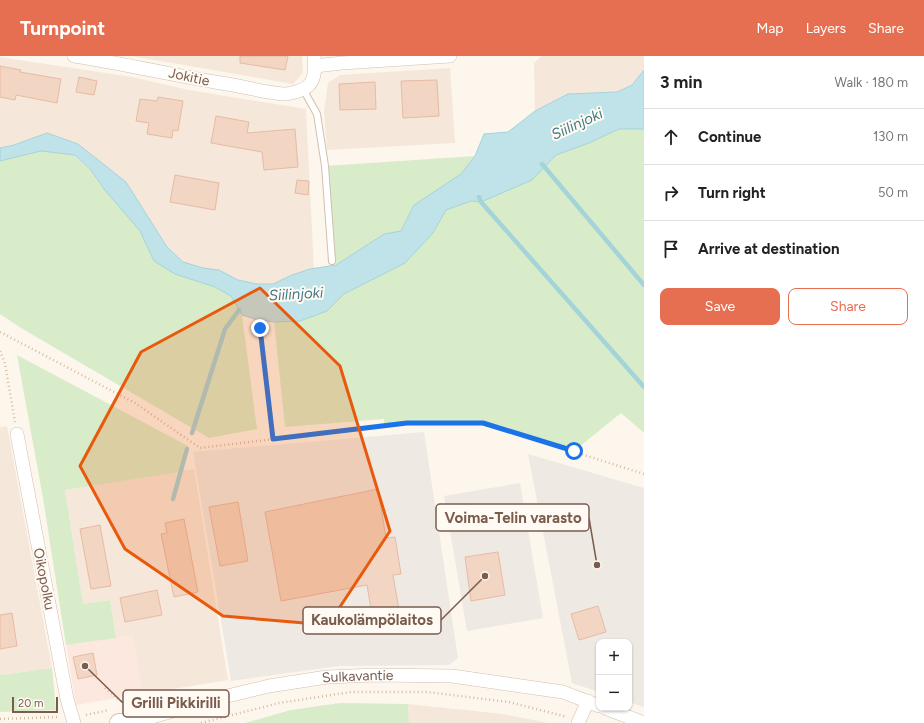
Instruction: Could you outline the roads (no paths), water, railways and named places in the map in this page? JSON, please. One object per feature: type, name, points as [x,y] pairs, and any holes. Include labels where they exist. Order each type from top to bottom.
[{"type":"street","name":"Jokitie","points":[[74,56],[205,81],[285,94],[303,89]]},
{"type":"street","points":[[303,89],[310,85],[313,78],[315,61],[342,63],[450,56]]},
{"type":"street","name":"Oikopolku","points":[[17,434],[67,700],[73,720]]},
{"type":"street","name":"Sulkavantie","points":[[124,719],[152,717],[211,700],[262,688],[327,677],[390,675],[452,676],[563,692],[593,703]]},
{"type":"street","points":[[579,722],[593,703]]},
{"type":"street","points":[[613,711],[644,723]]},
{"type":"lane","points":[[303,89],[317,114],[325,166],[332,261]]},
{"type":"water","name":"Siilinjoki","points":[[644,70],[644,129],[619,129],[589,143],[556,155],[532,180],[481,202],[471,201],[446,210],[433,233],[405,263],[344,294],[327,311],[300,321],[274,322],[258,320],[242,315],[231,296],[215,287],[175,274],[154,261],[140,231],[104,189],[91,170],[75,155],[41,151],[0,161],[0,148],[14,145],[47,133],[78,144],[126,182],[167,247],[183,262],[203,268],[219,270],[238,280],[257,284],[273,284],[292,275],[310,269],[336,265],[384,234],[401,231],[414,205],[461,174],[475,156],[484,134],[508,132],[535,111],[568,94],[617,92],[632,85]]},
{"type":"waterway","points":[[542,164],[644,285]]},
{"type":"waterway","points":[[479,197],[481,202],[644,387]]},
{"type":"waterway","points":[[192,433],[225,329],[239,310]]},
{"type":"waterway","points":[[173,499],[187,449]]},
{"type":"place","name":"Voima-Telin varasto","points":[[597,565]]},
{"type":"place","name":"Kaukolämpölaitos","points":[[485,576]]},
{"type":"place","name":"Grilli Pikkirilli","points":[[85,666]]}]
